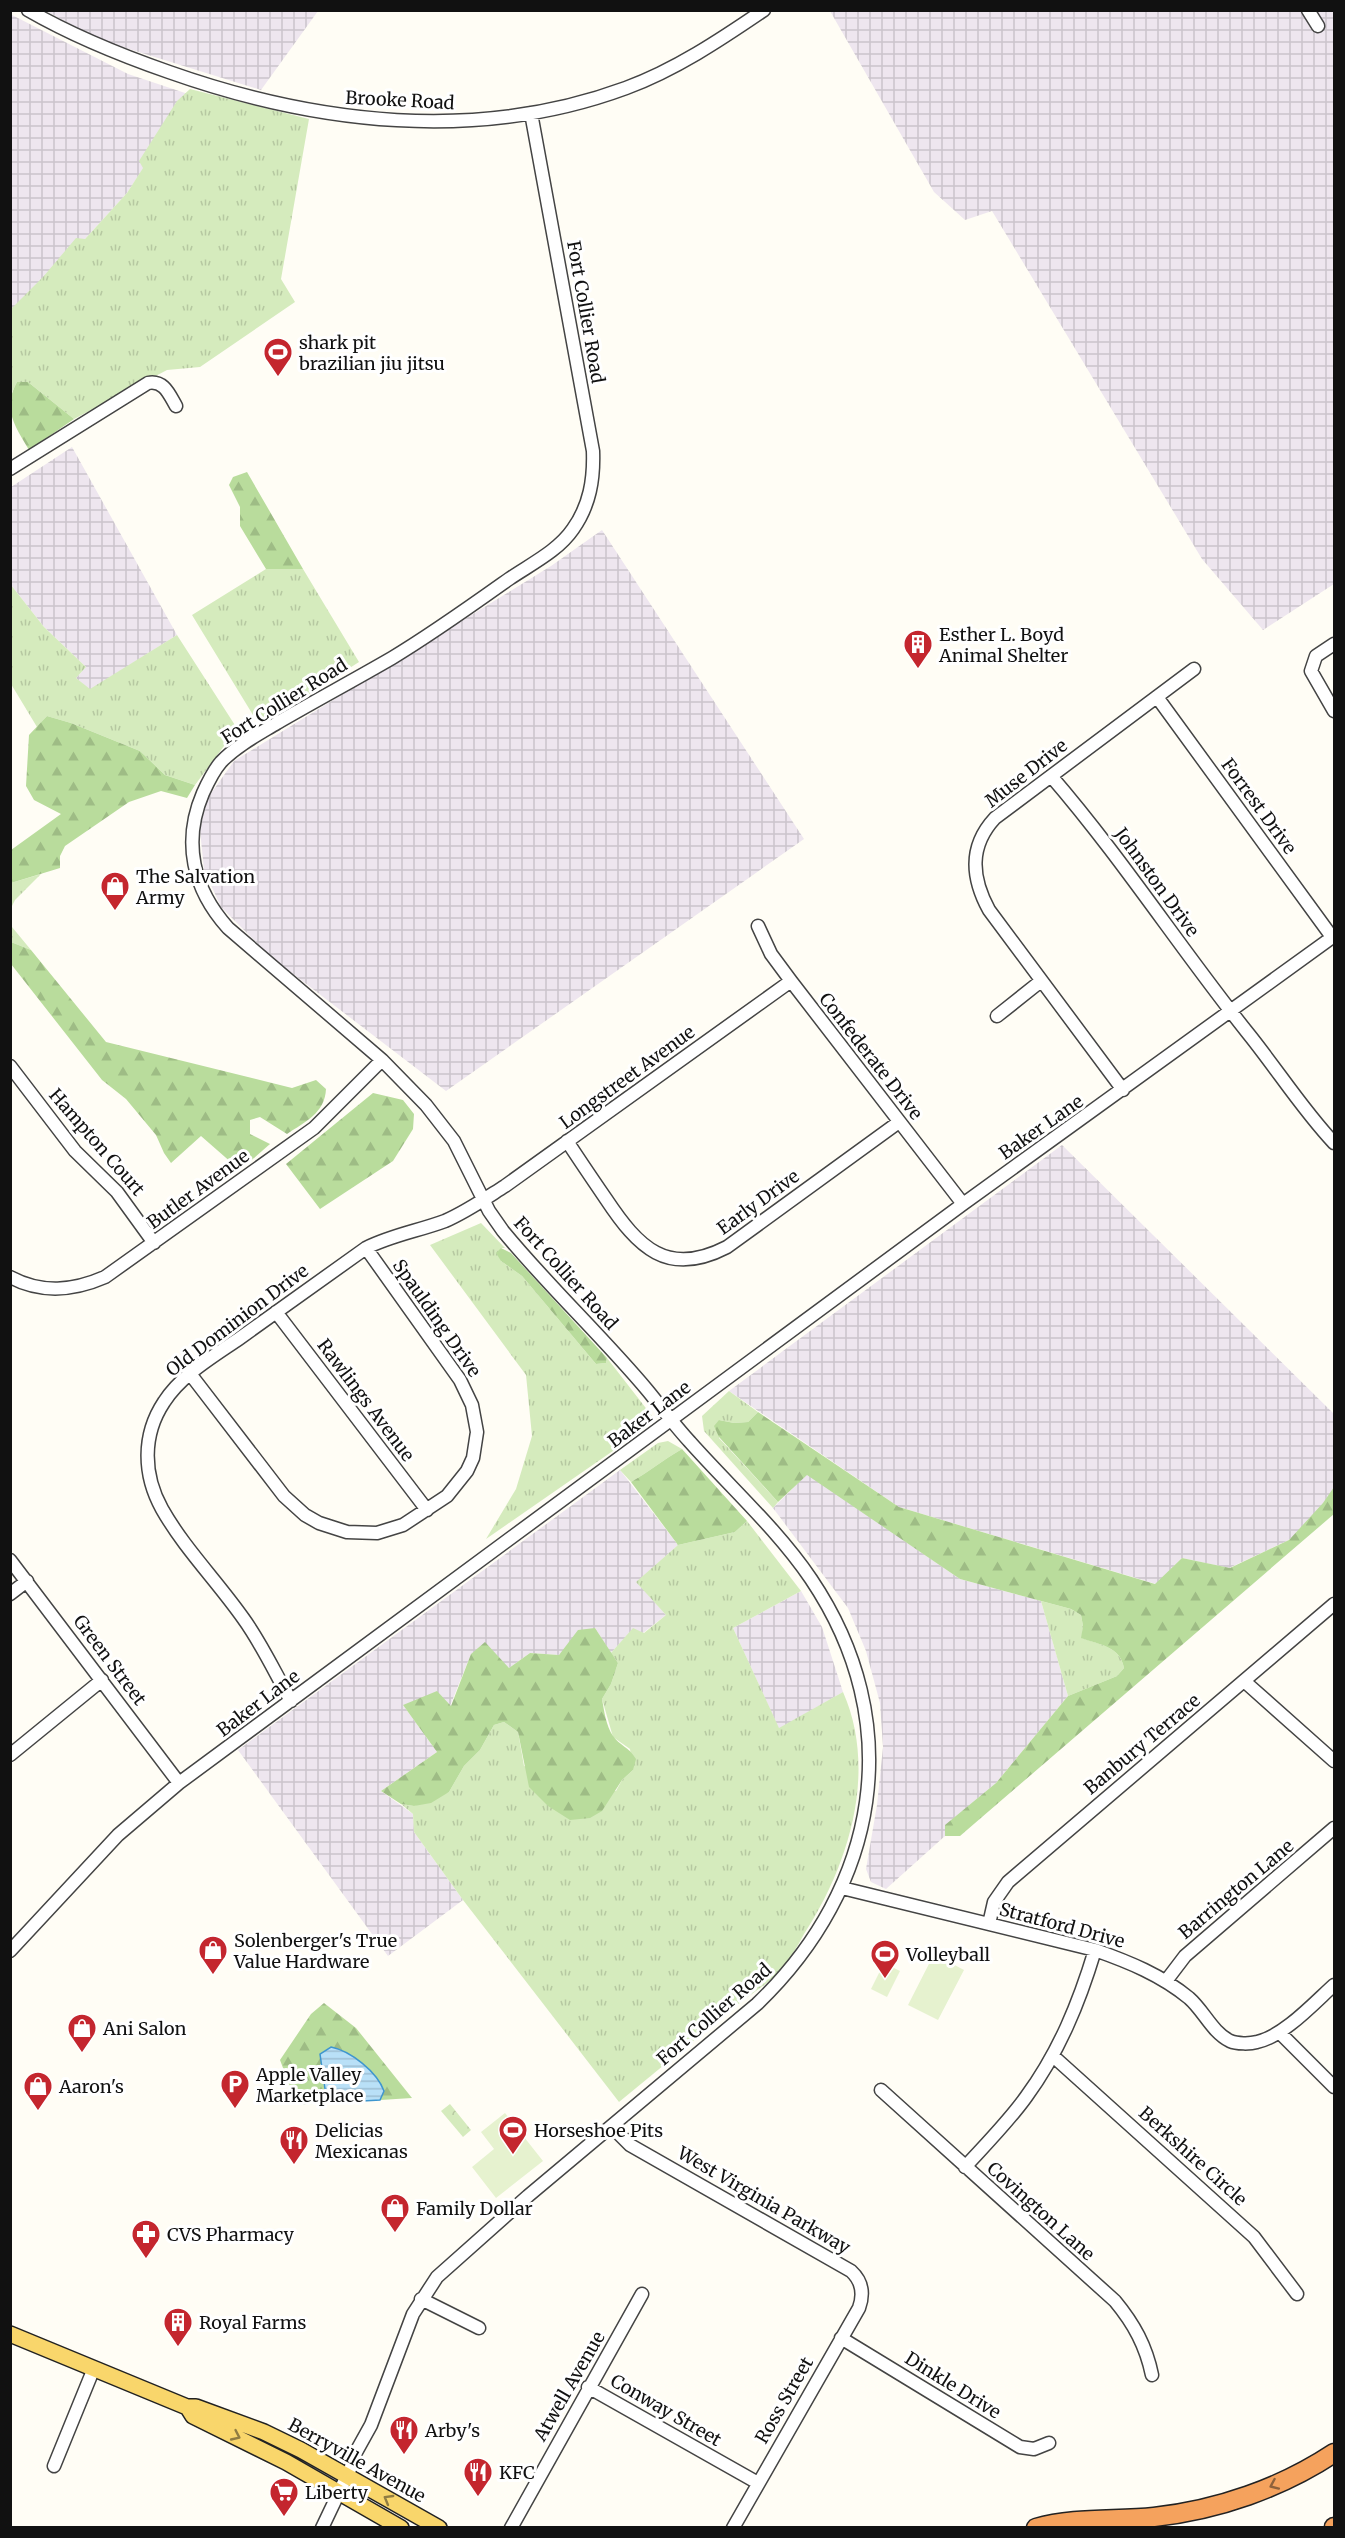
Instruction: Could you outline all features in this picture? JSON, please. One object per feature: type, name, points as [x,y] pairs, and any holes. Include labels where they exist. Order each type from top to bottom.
[{"type":"highway","points":[[1036,2528],[1070,2521],[1154,2517],[1209,2507],[1266,2489],[1335,2453]]},
{"type":"main road","name":"Berryville Avenue","points":[[10,2334],[187,2407],[196,2407],[264,2432],[347,2475],[439,2528]]},
{"type":"main road","name":"Berryville Avenue","points":[[187,2407],[193,2416],[250,2443],[402,2528]]},
{"type":"street","name":"Brooke Road","points":[[28,10],[114,52],[214,88],[305,109],[354,117],[439,122],[531,113],[627,88],[699,52],[764,10]]},
{"type":"street","points":[[1308,10],[1318,26]]},
{"type":"street","name":"Fort Collier Road","points":[[322,2528],[387,2387],[412,2314],[421,2298],[451,2263],[778,1983],[810,1946],[842,1888],[862,1824],[868,1772],[865,1714],[846,1644],[830,1610],[798,1561],[670,1420],[640,1382],[516,1247],[483,1200],[458,1149],[441,1122],[382,1060],[254,952],[216,915],[207,902],[195,871],[192,839],[197,807],[212,774],[222,761],[254,737],[391,658],[471,607],[562,542],[580,518],[591,487],[593,451],[531,113]]},
{"type":"street","points":[[10,469],[148,383],[159,383],[164,387],[176,406]]},
{"type":"street","points":[[1335,644],[1313,660],[1312,676],[1335,711]]},
{"type":"street","name":"Muse Drive","points":[[1123,1090],[989,910],[977,883],[974,861],[981,837],[987,827],[1194,669]]},
{"type":"street","name":"Forrest Drive","points":[[1157,697],[1333,937]]},
{"type":"street","name":"Johnston Drive","points":[[1051,776],[1090,821],[1230,1012],[1310,1116],[1335,1143]]},
{"type":"street","name":"Confederate Drive","points":[[758,926],[771,954],[790,981],[963,1204]]},
{"type":"street","name":"Baker Lane","points":[[13,1942],[125,1829],[179,1783],[963,1204],[1333,937]]},
{"type":"street","name":"Longstreet Avenue","points":[[483,1200],[790,981]]},
{"type":"street","points":[[997,1016],[1041,981]]},
{"type":"street","name":"Butler Avenue","points":[[10,1277],[41,1288],[73,1288],[105,1277],[314,1128],[382,1060]]},
{"type":"street","name":"Hampton Court","points":[[10,1066],[75,1151],[117,1192],[154,1243]]},
{"type":"street","name":"Early Drive","points":[[567,1141],[635,1239],[659,1255],[688,1259],[715,1253],[727,1247],[899,1122]]},
{"type":"street","name":"Old Dominion Drive","points":[[291,1701],[255,1636],[171,1524],[152,1488],[147,1458],[151,1428],[165,1400],[174,1388],[366,1248],[387,1238],[447,1220],[483,1200]]},
{"type":"street","name":"Spaulding Drive","points":[[191,1375],[284,1496],[312,1519],[347,1532],[377,1533],[403,1525],[447,1496],[467,1471],[476,1443],[475,1417],[460,1380],[366,1248]]},
{"type":"street","name":"Rawlings Avenue","points":[[276,1312],[427,1510]]},
{"type":"street","name":"Green Street","points":[[10,1560],[179,1783]]},
{"type":"street","points":[[10,1594],[27,1581]]},
{"type":"street","name":"Banbury Terrace","points":[[988,1923],[994,1902],[1008,1882],[1335,1604]]},
{"type":"street","points":[[10,1755],[102,1680]]},
{"type":"street","points":[[1244,1681],[1335,1761]]},
{"type":"street","name":"Barrington Lane","points":[[1166,1981],[1185,1956],[1335,1828]]},
{"type":"street","name":"Stratford Drive","points":[[842,1888],[1095,1950],[1123,1960],[1166,1981],[1190,1999],[1218,2032],[1232,2042],[1256,2043],[1279,2032],[1335,1985]]},
{"type":"street","points":[[964,2167],[1013,2114],[1053,2056],[1076,2008],[1095,1950]]},
{"type":"street","points":[[1279,2032],[1335,2087]]},
{"type":"street","name":"Berkshire Circle","points":[[1053,2056],[1248,2231],[1268,2252],[1298,2294]]},
{"type":"street","name":"Covington Lane","points":[[881,2090],[1114,2301],[1135,2327],[1143,2343],[1152,2375]]},
{"type":"street","name":"West Virginia Parkway","points":[[612,2127],[630,2145],[851,2271],[859,2281],[862,2290]]},
{"type":"street","name":"Ross Street","points":[[733,2528],[859,2308],[862,2290]]},
{"type":"street","name":"Atwell Avenue","points":[[511,2528],[642,2294]]},
{"type":"street","points":[[421,2298],[479,2328]]},
{"type":"street","name":"Dinkle Drive","points":[[841,2338],[1020,2447],[1034,2449],[1048,2443]]},
{"type":"street","points":[[54,2466],[94,2368]]},
{"type":"street","name":"Conway Street","points":[[588,2387],[758,2483]]},
{"type":"shaded area","points":[[46,11],[318,11],[261,90],[100,40]]},
{"type":"shaded area","points":[[830,11],[1334,11],[1334,584],[1263,630],[1202,559],[992,211],[965,220],[934,192]]},
{"type":"shaded area","points":[[10,14],[128,74],[191,95],[127,193],[10,321]]},
{"type":"shaded area","points":[[72,447],[177,635],[90,690],[76,678],[86,667],[44,627],[11,585],[11,487]]},
{"type":"shaded area","points":[[602,530],[804,839],[446,1091],[271,957],[221,907],[204,870],[200,830],[207,799],[234,761],[551,566]]},
{"type":"shaded area","points":[[1062,1145],[1334,1414],[1334,1496],[1289,1540],[1229,1568],[1182,1558],[1156,1584],[899,1507],[729,1391]]},
{"type":"shaded area","points":[[620,1470],[678,1545],[637,1582],[666,1615],[643,1633],[633,1629],[611,1653],[595,1628],[559,1655],[530,1653],[509,1668],[471,1654],[450,1706],[403,1705],[437,1752],[381,1791],[413,1814],[414,1832],[463,1900],[388,1956],[238,1750]]},
{"type":"shaded area","points":[[807,1474],[960,1579],[1041,1601],[1068,1696],[996,1783],[946,1825],[945,1836],[886,1889],[871,1882],[866,1869],[877,1805],[883,1747],[880,1703],[866,1651],[848,1608],[773,1508]]},
{"type":"shaded area","points":[[801,1591],[822,1627],[843,1692],[779,1729],[733,1628]]},
{"type":"green space","points":[[190,89],[309,119],[281,279],[295,302],[200,367],[167,370],[74,419],[28,382],[17,382],[11,394],[11,309],[43,277],[76,238],[85,239],[127,193],[143,168],[139,161],[177,101]]},
{"type":"green space","points":[[17,382],[28,382],[74,419],[29,450],[12,417],[11,401]]},
{"type":"green space","points":[[247,472],[303,569],[266,569],[240,526],[240,507],[229,485],[233,477]]},
{"type":"green space","points":[[266,569],[303,569],[359,662],[269,720],[253,715],[192,615]]},
{"type":"green space","points":[[11,585],[44,627],[86,667],[76,678],[90,689],[177,635],[240,733],[224,746],[195,785],[165,775],[140,751],[71,723],[47,716],[37,727],[11,684]]},
{"type":"green space","points":[[47,716],[71,723],[140,751],[165,775],[195,785],[187,798],[161,791],[129,802],[65,846],[60,856],[60,868],[11,883],[11,850],[61,814],[34,800],[26,786],[29,735]]},
{"type":"green space","points":[[41,874],[15,900],[11,908],[11,883]]},
{"type":"green space","points":[[10,922],[12,927],[31,950],[11,942]]},
{"type":"green space","points":[[11,942],[31,950],[106,1042],[292,1088],[316,1080],[326,1089],[322,1104],[313,1116],[287,1134],[260,1117],[250,1120],[250,1134],[270,1144],[247,1164],[233,1164],[201,1136],[171,1163],[156,1135],[126,1099],[102,1080],[11,964]]},
{"type":"green space","points":[[373,1093],[403,1100],[414,1114],[413,1129],[393,1161],[320,1209],[286,1164]]},
{"type":"green space","points":[[481,1223],[505,1248],[501,1248],[501,1261],[522,1276],[596,1364],[606,1363],[607,1358],[652,1416],[646,1428],[486,1539],[516,1489],[532,1436],[526,1375],[430,1245]]},
{"type":"green space","points":[[501,1248],[511,1253],[607,1358],[606,1363],[596,1364],[522,1276],[501,1261],[496,1253]]},
{"type":"green space","points":[[729,1391],[758,1412],[748,1422],[734,1423],[719,1420],[719,1438],[778,1502],[773,1508],[704,1431],[702,1416]]},
{"type":"green space","points":[[758,1412],[899,1507],[1155,1584],[1182,1558],[1230,1568],[1289,1540],[1323,1503],[1334,1487],[1334,1514],[960,1836],[945,1836],[945,1825],[996,1783],[1068,1696],[1117,1676],[1124,1668],[1122,1661],[1108,1647],[1081,1638],[1083,1626],[1081,1615],[1071,1609],[960,1579],[807,1475],[778,1502],[719,1437],[714,1426],[719,1420],[734,1423],[748,1422]]},
{"type":"green space","points":[[668,1441],[682,1449],[631,1482],[620,1470],[658,1443]]},
{"type":"green space","points":[[682,1449],[747,1521],[735,1532],[678,1545],[631,1482]]},
{"type":"green space","points":[[747,1521],[801,1591],[733,1628],[779,1728],[843,1692],[853,1722],[858,1753],[858,1785],[854,1817],[834,1878],[820,1907],[783,1968],[619,2102],[463,1900],[414,1832],[413,1814],[401,1804],[414,1806],[449,1792],[464,1766],[480,1750],[494,1725],[504,1722],[518,1732],[524,1766],[616,1791],[622,1780],[633,1770],[630,1749],[613,1737],[602,1699],[611,1684],[618,1663],[611,1653],[633,1628],[644,1633],[666,1615],[636,1582],[678,1545],[735,1532]]},
{"type":"green space","points":[[1041,1601],[1071,1609],[1081,1615],[1082,1638],[1108,1647],[1122,1661],[1124,1668],[1117,1676],[1068,1696]]},
{"type":"green space","points":[[595,1628],[618,1663],[611,1684],[602,1699],[607,1723],[615,1739],[636,1759],[633,1770],[622,1780],[602,1811],[590,1818],[570,1820],[548,1806],[529,1787],[518,1732],[504,1722],[494,1725],[480,1750],[464,1766],[449,1792],[431,1803],[414,1806],[401,1804],[381,1791],[437,1752],[403,1705],[437,1691],[451,1706],[471,1654],[485,1642],[509,1668],[530,1653],[559,1655],[578,1630]]},
{"type":"green space","points":[[934,1954],[964,1970],[938,2020],[908,2005]]},
{"type":"green space","name":"Volleyball","points":[[884,1963],[900,1971],[887,1997],[871,1989]]},
{"type":"green space","points":[[324,2003],[356,2028],[412,2098],[380,2100],[384,2091],[320,2064],[327,2103],[297,2105],[280,2060],[311,2014]]},
{"type":"green space","points":[[450,2104],[471,2130],[463,2137],[441,2111]]},
{"type":"green space","name":"Horseshoe Pits","points":[[505,2113],[543,2161],[496,2198],[472,2167],[494,2149],[481,2132]]},
{"type":"water","points":[[331,2047],[355,2058],[376,2077],[384,2091],[380,2100],[327,2103],[320,2054]]},
{"type":"place","name":"shark pit brazilian jiu jitsu","points":[[278,378]]},
{"type":"place","name":"Esther L. Boyd Animal Shelter","points":[[918,670]]},
{"type":"place","name":"The Salvation Army","points":[[115,912]]},
{"type":"place","name":"Solenberger's True Value Hardware","points":[[213,1976]]},
{"type":"place","name":"Volleyball","points":[[885,1980]]},
{"type":"place","name":"Ani Salon","points":[[82,2054]]},
{"type":"place","name":"Apple Valley Marketplace","points":[[235,2110]]},
{"type":"place","name":"Aaron's","points":[[38,2112]]},
{"type":"place","name":"Horseshoe Pits","points":[[513,2156]]},
{"type":"place","name":"Delicias Mexicanas","points":[[294,2166]]},
{"type":"place","name":"Family Dollar","points":[[395,2234]]},
{"type":"place","name":"CVS Pharmacy","points":[[146,2260]]},
{"type":"place","name":"Royal Farms","points":[[178,2348]]},
{"type":"place","name":"Arby's","points":[[404,2456]]},
{"type":"place","name":"KFC","points":[[478,2498]]},
{"type":"place","name":"Liberty","points":[[284,2518]]}]
